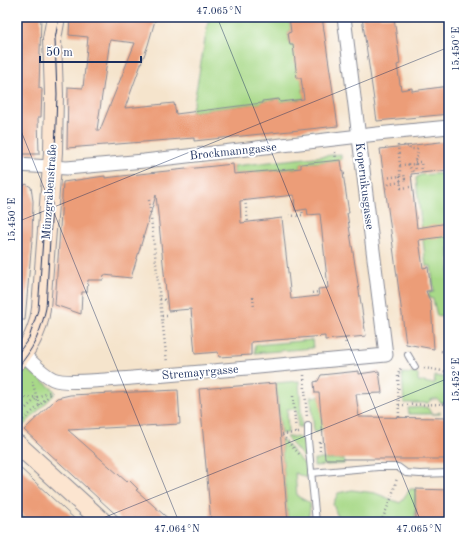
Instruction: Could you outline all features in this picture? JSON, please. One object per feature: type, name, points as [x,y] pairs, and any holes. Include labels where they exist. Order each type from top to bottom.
[{"type":"main road","name":"Münzgrabenstraße","points":[[20,357],[32,339],[41,314],[52,167],[54,94],[52,39],[56,17]]},
{"type":"main road","points":[[17,444],[103,522]]},
{"type":"street","name":"Kopernikusgasse","points":[[344,17],[386,355]]},
{"type":"street","name":"Brockmanngasse","points":[[17,165],[67,168],[144,162],[358,136],[449,127]]},
{"type":"street","name":"Stremayrgasse","points":[[20,357],[52,379],[61,381],[95,381],[386,355]]},
{"type":"lane","points":[[408,355],[415,367]]},
{"type":"lane","points":[[308,426],[316,522]]},
{"type":"lane","points":[[311,470],[378,466],[399,467],[406,473],[449,473]]},
{"type":"path","points":[[405,146],[410,146],[410,149],[417,149],[418,156],[415,159],[416,171]]},
{"type":"path","points":[[398,147],[400,165],[405,179]]},
{"type":"path","points":[[335,152],[336,160]]},
{"type":"path","points":[[400,165],[421,162],[422,171]]},
{"type":"path","points":[[408,164],[413,172]]},
{"type":"path","points":[[385,178],[403,175]]},
{"type":"path","points":[[403,175],[401,188],[410,187]]},
{"type":"path","points":[[386,188],[389,184],[409,179]]},
{"type":"path","points":[[149,200],[168,375]]},
{"type":"path","points":[[245,200],[248,222]]},
{"type":"path","points":[[289,216],[303,215],[302,210]]},
{"type":"path","points":[[312,293],[319,292]]},
{"type":"path","points":[[253,297],[254,309]]},
{"type":"path","points":[[160,299],[167,300]]},
{"type":"path","points":[[162,316],[168,316]]},
{"type":"path","points":[[345,338],[346,349]]},
{"type":"path","points":[[441,352],[449,353]]},
{"type":"path","points":[[399,417],[398,374],[401,368]]},
{"type":"path","points":[[438,370],[449,372]]},
{"type":"path","points":[[304,375],[307,416]]},
{"type":"path","points":[[31,380],[39,406]]},
{"type":"path","points":[[17,398],[37,397],[52,391],[39,406],[17,425]]},
{"type":"path","points":[[293,396],[296,433]]},
{"type":"path","points":[[17,416],[37,397]]},
{"type":"path","points":[[399,405],[449,404]]},
{"type":"path","points":[[291,434],[281,434],[311,470]]},
{"type":"path","points":[[316,440],[323,440]]},
{"type":"path","points":[[381,522],[391,498],[399,467]]},
{"type":"green space","points":[[209,17],[289,17],[291,32],[288,33],[290,45],[297,44],[304,99],[280,102],[279,99],[262,101],[262,103],[191,112]]},
{"type":"green space","points":[[341,154],[341,160],[301,164],[301,168],[234,174],[234,166]]},
{"type":"green space","points":[[447,173],[449,186],[449,318],[437,316],[433,299],[429,298],[429,292],[434,292],[431,266],[426,266],[416,178],[420,175]]},
{"type":"green space","points":[[312,340],[313,348],[255,353],[255,345]]},
{"type":"green space","points":[[27,369],[54,390],[54,395],[19,430],[17,428],[17,374],[22,370]]},
{"type":"green space","points":[[402,373],[418,374],[418,381],[434,384],[435,376],[449,378],[449,403],[441,403],[434,399],[428,403],[404,403]]},
{"type":"green space","points":[[299,381],[302,427],[298,427],[297,411],[294,409],[287,409],[288,433],[281,434],[276,383]]},
{"type":"green space","points":[[320,396],[323,430],[314,432],[311,397]]},
{"type":"green space","points":[[427,407],[431,413],[436,414],[409,414],[408,408]]},
{"type":"green space","points":[[286,437],[298,438],[304,441],[306,460]]},
{"type":"green space","points":[[281,438],[306,466],[307,478],[295,473],[297,496],[310,503],[308,517],[299,522],[288,522]]},
{"type":"green space","points":[[314,459],[344,459],[344,464],[314,466]]},
{"type":"green space","points":[[410,489],[416,489],[415,522],[343,522],[337,515],[333,504],[338,493],[352,490],[375,493],[400,503]]},
{"type":"building","points":[[17,17],[41,17],[39,88],[42,89],[41,117],[38,117],[39,154],[17,154]]},
{"type":"building","points":[[70,17],[103,17],[118,22],[119,17],[130,20],[131,17],[156,17],[148,45],[125,108],[174,103],[176,114],[262,103],[262,101],[279,99],[280,102],[304,99],[301,78],[297,78],[293,45],[290,45],[288,33],[291,32],[289,17],[322,17],[338,126],[194,141],[194,138],[67,148],[68,87],[83,88],[88,37],[69,35]],"holes":[[[110,40],[135,43],[100,130],[97,130]]]},
{"type":"building","points":[[362,17],[394,17],[400,64],[397,65],[401,90],[412,88],[412,91],[449,86],[449,114],[377,121]]},
{"type":"building","points":[[449,141],[449,170],[411,174],[417,228],[448,223],[449,229],[449,236],[419,240],[423,268],[428,267],[431,291],[426,291],[431,303],[434,349],[406,344],[380,149]]},
{"type":"building","points":[[341,160],[349,213],[347,213],[366,336],[325,340],[325,336],[251,342],[251,355],[219,357],[218,352],[195,354],[191,309],[168,311],[156,195],[131,278],[104,275],[103,280],[88,280],[87,292],[82,292],[81,314],[55,305],[63,182],[105,176],[105,178],[233,164],[234,174],[301,168],[301,164]],"holes":[[[294,195],[295,211],[307,209],[308,215],[320,214],[328,288],[318,289],[319,296],[291,299],[282,218],[241,223],[240,201]]]},
{"type":"building","points":[[26,184],[31,187],[33,201],[32,240],[25,320],[17,320],[17,192]]},
{"type":"building","points":[[359,371],[359,374],[379,371],[382,393],[356,394],[359,417],[449,418],[449,459],[325,459],[319,393],[315,393],[314,382],[318,381],[321,375]]},
{"type":"building","points":[[276,383],[288,522],[211,522],[199,389]]},
{"type":"building","points":[[178,390],[180,424],[68,430],[127,482],[129,480],[138,489],[136,490],[172,522],[124,522],[24,430],[57,398],[70,395]]},
{"type":"building","points":[[17,465],[78,522],[30,522],[17,510]]},
{"type":"building","points":[[416,489],[449,490],[449,522],[416,522]]},
{"type":"tram line","points":[[17,368],[28,355],[36,340],[42,325],[46,308],[57,94],[55,39],[59,17]]},
{"type":"tram line","points":[[17,355],[29,338],[38,310],[47,181]]}]
